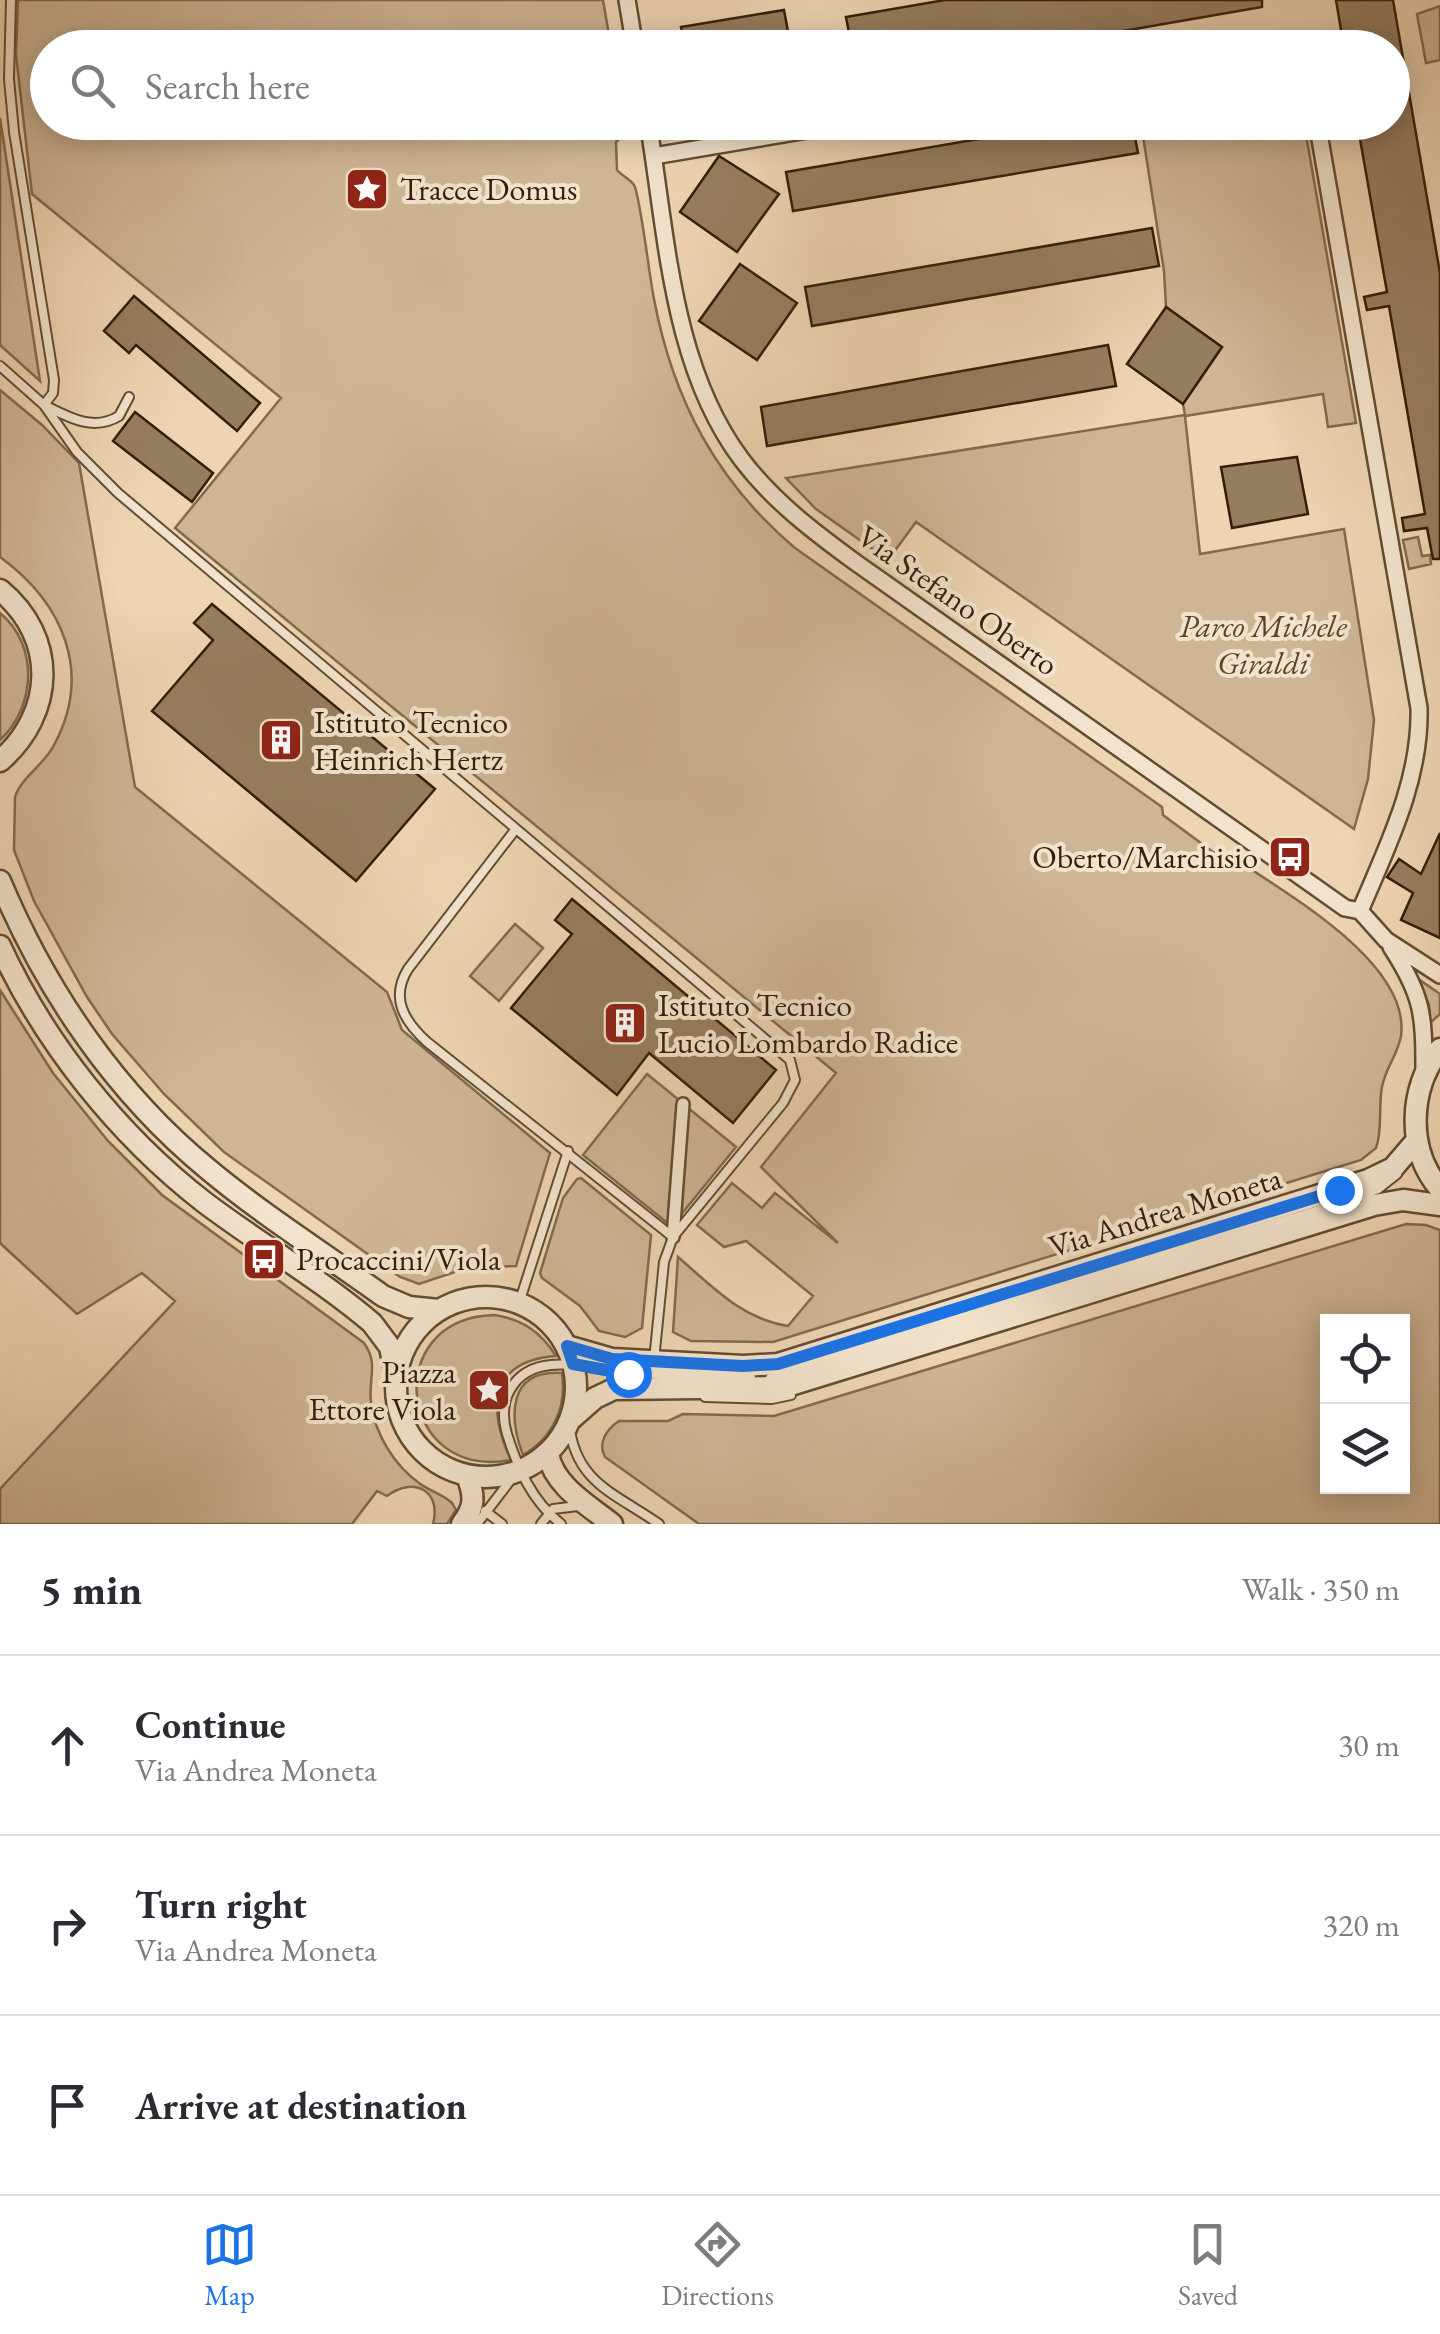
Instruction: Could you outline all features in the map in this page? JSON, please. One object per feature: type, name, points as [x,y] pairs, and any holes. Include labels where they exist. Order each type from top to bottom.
[{"type":"street","points":[[627,0],[632,30]]},
{"type":"street","name":"Via Stefano Oberto","points":[[651,140],[676,294],[698,373],[729,441],[767,490],[794,516],[855,562],[1345,908],[1360,911],[1386,940],[1440,975]]},
{"type":"street","points":[[654,156],[749,140]]},
{"type":"street","points":[[1319,140],[1419,708],[1417,747],[1406,796],[1360,911]]},
{"type":"street","points":[[0,590],[32,630],[42,665],[40,701],[34,718],[0,762]]},
{"type":"street","points":[[0,881],[34,953],[74,1020],[116,1076],[168,1132],[221,1180],[383,1296],[409,1308],[439,1310],[477,1298],[498,1298],[519,1303],[550,1324],[570,1355],[570,1421],[548,1454],[520,1471],[488,1478],[462,1524]]},
{"type":"street","points":[[1386,940],[1411,978],[1420,1001],[1424,1072],[1415,1114],[1427,1169],[1440,1189]]},
{"type":"street","points":[[0,946],[42,1022],[119,1122],[196,1196],[368,1319],[390,1347],[398,1410],[412,1440],[476,1495]]},
{"type":"street","points":[[1424,1072],[1440,1050]]},
{"type":"street","points":[[673,1237],[683,1104]]},
{"type":"street","name":"Via Andrea Moneta","points":[[903,1344],[1368,1180],[1393,1168],[1418,1140]]},
{"type":"street","name":"Via Andrea Moneta","points":[[570,1421],[601,1395],[628,1387],[774,1389],[903,1344],[1374,1205],[1402,1200],[1440,1205]]},
{"type":"street","points":[[396,1377],[400,1357],[415,1330],[439,1310]]},
{"type":"street","name":"Via Andrea Moneta","points":[[570,1355],[770,1366],[864,1356]]},
{"type":"street","points":[[548,1454],[554,1473],[612,1524]]},
{"type":"lane","points":[[11,0],[9,78],[14,132],[54,380],[53,393],[44,406]]},
{"type":"lane","points":[[0,366],[44,406],[77,452],[118,493],[781,1050],[794,1067],[795,1080],[784,1103],[673,1237],[664,1262],[654,1362]]},
{"type":"lane","points":[[44,406],[72,419],[101,424],[119,416],[129,397]]},
{"type":"lane","points":[[515,830],[408,969],[400,985],[400,1002],[409,1024],[427,1042],[673,1237]]},
{"type":"lane","points":[[519,1303],[568,1151]]},
{"type":"lane","name":"Via Andrea Moneta","points":[[570,1355],[618,1373],[769,1378],[864,1356],[1371,1214],[1398,1209],[1440,1215]]},
{"type":"lane","points":[[561,1524],[533,1497],[504,1424],[508,1393],[521,1376],[570,1355]]},
{"type":"lane","points":[[570,1421],[574,1454],[586,1474],[659,1524]]},
{"type":"lane","points":[[476,1495],[520,1471]]},
{"type":"lane","points":[[476,1495],[477,1524]]},
{"type":"lane","points":[[476,1495],[502,1524]]},
{"type":"lane","points":[[541,1524],[547,1512],[566,1505],[592,1508]]},
{"type":"green space","points":[[18,0],[603,0],[608,30],[30,30],[30,140],[618,140],[617,170],[636,192],[662,336],[686,405],[721,467],[767,522],[795,548],[1162,807],[1163,815],[1213,852],[1228,854],[1309,908],[1365,955],[1386,981],[1399,1008],[1401,1036],[1382,1087],[1376,1148],[1361,1160],[773,1342],[691,1341],[673,1332],[678,1257],[742,1309],[772,1322],[788,1326],[813,1296],[746,1241],[724,1247],[697,1225],[732,1183],[762,1208],[775,1193],[838,1243],[761,1167],[836,1073],[175,528],[281,398],[32,194],[16,55]]},
{"type":"green space","points":[[1440,6],[1440,60],[1426,63],[1417,14]]},
{"type":"green space","points":[[0,118],[40,381],[0,345]]},
{"type":"green space","name":"Parco Michele Giraldi","points":[[1144,140],[1307,140],[1356,423],[1328,427],[1323,394],[1185,416],[1200,554],[1344,529],[1374,720],[1368,779],[1354,829],[916,522],[888,560],[816,509],[786,478],[1185,415],[1183,404],[1222,347],[1166,307]]},
{"type":"green space","points":[[0,390],[79,463],[135,787],[387,992],[402,1030],[550,1153],[516,1266],[467,1268],[419,1284],[400,1277],[224,1152],[164,1094],[112,1034],[87,997],[34,901],[14,850],[15,797],[53,747],[65,719],[71,693],[71,666],[66,641],[41,596],[0,557]]},
{"type":"green space","points":[[1418,537],[1422,556],[1430,555],[1431,564],[1409,569],[1403,540]]},
{"type":"green space","points":[[0,613],[22,642],[28,676],[21,711],[0,740]]},
{"type":"green space","points":[[515,924],[543,948],[499,1001],[470,976]]},
{"type":"green space","points":[[1417,978],[1440,994],[1440,1014],[1430,1023],[1429,1005]]},
{"type":"green space","points":[[0,990],[53,1073],[108,1141],[162,1195],[364,1343],[371,1358],[371,1403],[381,1437],[410,1476],[452,1503],[456,1510],[447,1524],[433,1524],[435,1512],[429,1495],[406,1487],[387,1496],[377,1491],[352,1524],[0,1524],[0,1489],[175,1301],[142,1273],[77,1314],[0,1243]]},
{"type":"green space","points":[[647,1074],[679,1100],[670,1225],[583,1155]]},
{"type":"green space","points":[[687,1107],[736,1147],[680,1216]]},
{"type":"green space","points":[[581,1178],[651,1235],[642,1328],[625,1337],[599,1331],[580,1306],[540,1273],[563,1198]]},
{"type":"green space","points":[[1406,1224],[1440,1230],[1440,1524],[699,1524],[605,1457],[602,1447],[604,1437],[619,1421],[668,1421],[683,1414],[774,1416]]},
{"type":"green space","name":"Piazza Ettore Viola","points":[[494,1315],[530,1328],[556,1356],[517,1367],[499,1391],[499,1423],[511,1460],[473,1460],[444,1447],[425,1424],[417,1396],[419,1368],[433,1342],[457,1323]]},
{"type":"green space","points":[[562,1373],[562,1398],[556,1420],[542,1440],[523,1455],[515,1426],[522,1387],[544,1374]]},
{"type":"building","points":[[945,0],[1262,0],[1262,7],[1129,30],[849,30],[846,17]]},
{"type":"building","points":[[1336,0],[1393,0],[1398,30],[1341,30]]},
{"type":"building","points":[[784,10],[788,30],[682,30],[681,27]]},
{"type":"building","points":[[1410,99],[1440,273],[1440,559],[1433,559],[1427,528],[1404,531],[1402,518],[1425,514],[1389,306],[1367,310],[1364,297],[1387,292],[1360,140],[1410,140]]},
{"type":"building","points":[[973,140],[1135,140],[1138,153],[793,211],[786,172]]},
{"type":"building","points":[[719,156],[779,194],[737,252],[680,212]]},
{"type":"building","points":[[1152,228],[1159,266],[812,326],[805,287]]},
{"type":"building","points":[[740,264],[797,303],[757,360],[699,321]]},
{"type":"building","points":[[134,296],[260,403],[237,431],[136,345],[129,353],[104,331]]},
{"type":"building","points":[[1166,307],[1222,347],[1183,404],[1127,364]]},
{"type":"building","points":[[1108,345],[1116,386],[767,446],[761,407]]},
{"type":"building","points":[[135,412],[213,473],[192,502],[113,441]]},
{"type":"building","points":[[1297,457],[1308,514],[1232,528],[1221,467]]},
{"type":"building","name":"Istituto Tecnico Heinrich Hertz","points":[[212,604],[435,789],[356,881],[152,711],[213,640],[194,623]]},
{"type":"building","points":[[1440,833],[1440,938],[1401,920],[1413,893],[1387,877],[1399,859],[1421,874]]},
{"type":"building","name":"Istituto Tecnico Lucio Lombardo Radice","points":[[572,899],[776,1070],[733,1123],[649,1053],[617,1095],[511,1008],[572,934],[555,920]]},
{"type":"place","name":"Tracce Domus","points":[[367,189]]},
{"type":"place","name":"Istituto Tecnico Heinrich Hertz","points":[[281,740]]},
{"type":"place","name":"Oberto/Marchisio","points":[[1290,857]]},
{"type":"place","name":"Istituto Tecnico Lucio Lombardo Radice","points":[[625,1023]]},
{"type":"place","name":"Procaccini/Viola","points":[[264,1259]]},
{"type":"place","name":"Piazza Ettore Viola","points":[[489,1390]]},
{"type":"route","points":[[628,1374],[573,1364],[567,1346],[612,1359],[770,1366],[1339,1190]]}]
